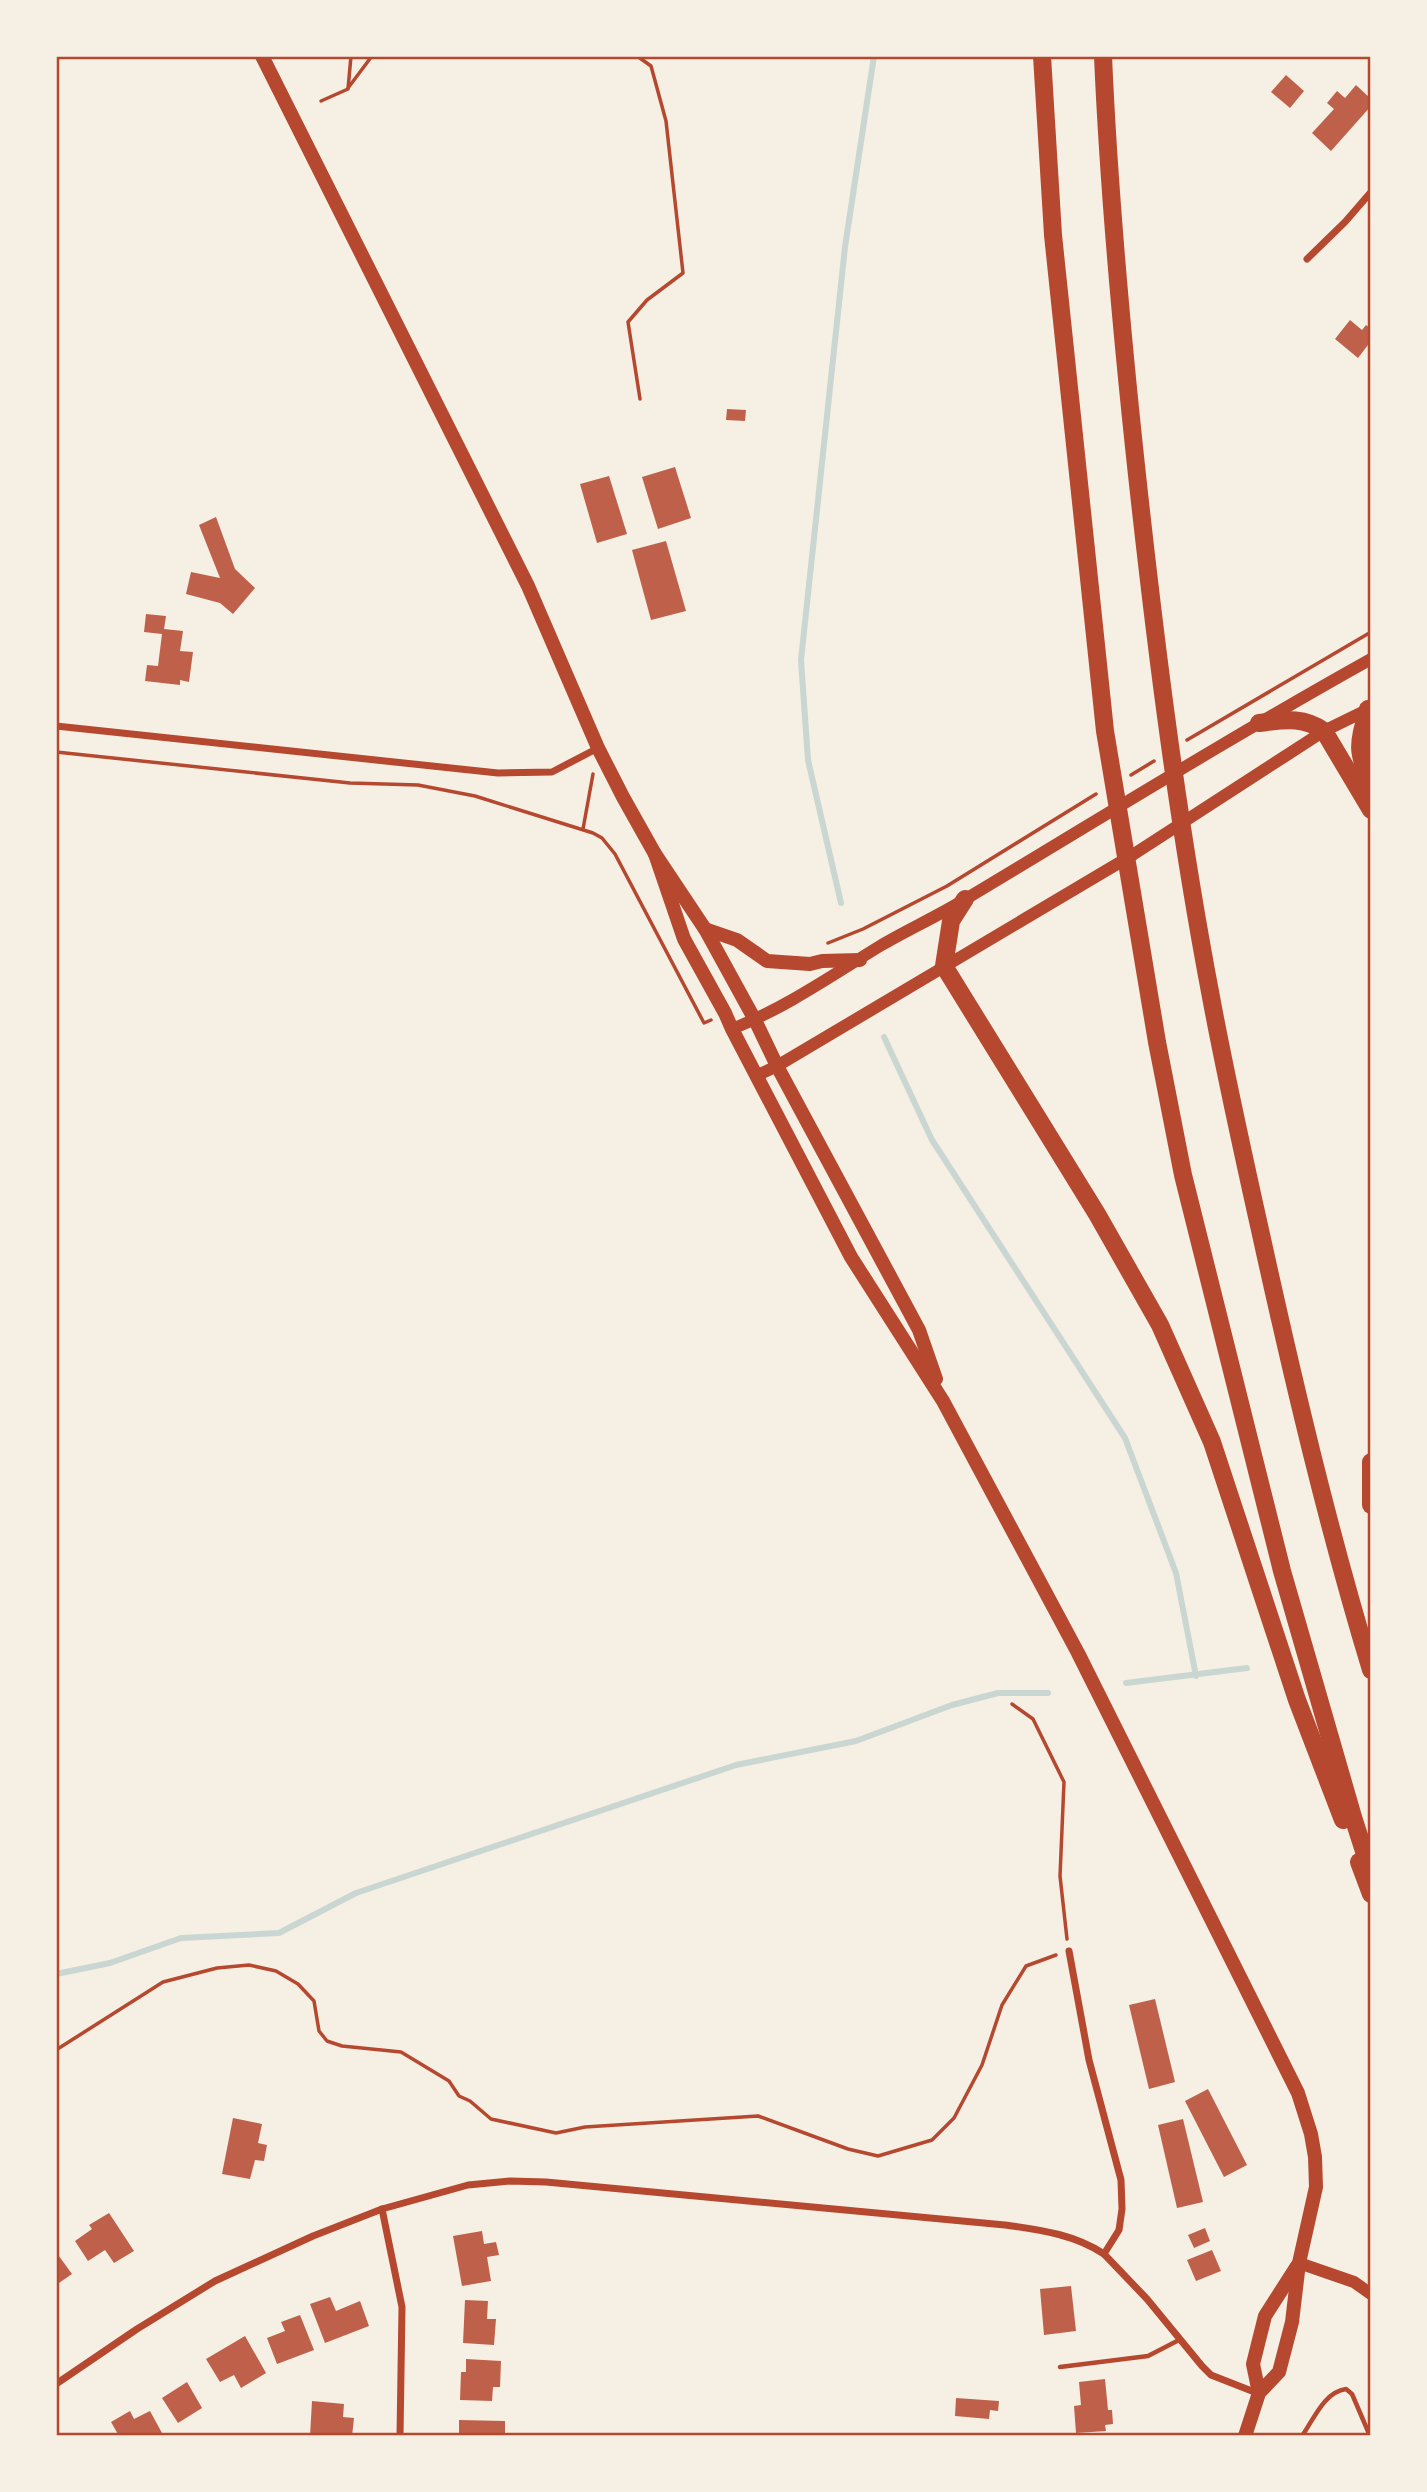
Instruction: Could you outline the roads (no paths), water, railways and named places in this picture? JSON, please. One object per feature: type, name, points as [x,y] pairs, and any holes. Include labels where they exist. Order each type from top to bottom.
[{"type":"highway","points":[[1042,56],[1054,248],[1105,732],[1157,1042],[1183,1175],[1282,1571],[1371,1873]]},
{"type":"highway","points":[[1103,56],[1127,384],[1163,695],[1191,878],[1232,1105],[1289,1364],[1345,1583],[1371,1670]]},
{"type":"highway","points":[[1370,709],[1360,736],[1360,759],[1371,785]]},
{"type":"highway","points":[[1259,723],[1296,719],[1313,723],[1324,731],[1371,810]]},
{"type":"highway","points":[[965,899],[951,920],[944,965],[1097,1214],[1160,1325],[1212,1442],[1297,1700],[1371,1894]]},
{"type":"highway","points":[[1371,1462],[1371,1505]]},
{"type":"main road","points":[[262,56],[528,586],[598,748],[654,854],[705,929],[919,1330],[943,1401]]},
{"type":"main road","points":[[654,854],[684,939],[852,1257],[943,1401],[1078,1653],[1298,2092],[1311,2134],[1316,2187],[1299,2263],[1293,2322],[1279,2372],[1259,2393],[1245,2436]]},
{"type":"main road","points":[[705,929],[737,940],[767,961],[810,964],[860,960]]},
{"type":"main road","points":[[1259,2393],[1252,2364],[1265,2315],[1299,2263]]},
{"type":"street","points":[[1307,259],[1371,192]]},
{"type":"street","points":[[732,1030],[755,1020],[860,960],[1117,806],[1371,659]]},
{"type":"street","points":[[756,1076],[1134,854],[1324,731],[1370,709]]},
{"type":"street","points":[[56,726],[498,774],[552,772],[598,748]]},
{"type":"street","points":[[1069,1951],[1089,2060],[1121,2180],[1122,2208],[1119,2230],[1104,2254]]},
{"type":"street","points":[[56,2384],[136,2329],[215,2281],[313,2236],[382,2209],[468,2185],[510,2181],[545,2182],[1005,2225],[1067,2236],[1093,2246],[1104,2254],[1147,2299],[1211,2375],[1259,2393]]},
{"type":"street","points":[[382,2209],[402,2306],[400,2436]]},
{"type":"street","points":[[1299,2263],[1354,2282],[1371,2294]]},
{"type":"lane","points":[[1060,2367],[1148,2356],[1179,2340]]},
{"type":"lane","points":[[1302,2436],[1329,2396],[1337,2390],[1346,2389],[1352,2395],[1370,2436]]},
{"type":"waterway","points":[[841,903],[808,760],[801,660],[845,247],[874,56]]},
{"type":"waterway","points":[[884,1037],[932,1140],[1125,1438],[1176,1573],[1196,1676]]},
{"type":"waterway","points":[[1126,1683],[1247,1668]]},
{"type":"waterway","points":[[56,1974],[110,1963],[181,1938],[279,1933],[356,1893],[736,1765],[856,1741],[952,1705],[998,1693],[1048,1693]]}]
